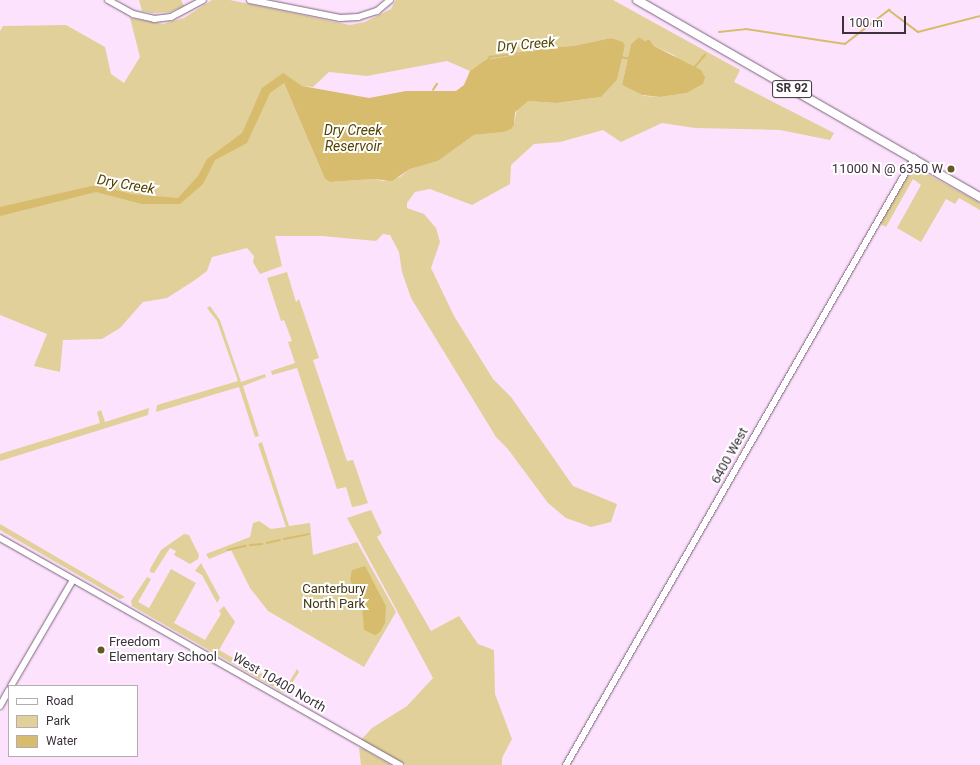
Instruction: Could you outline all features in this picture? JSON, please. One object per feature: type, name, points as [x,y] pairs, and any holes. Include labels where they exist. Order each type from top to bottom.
[{"type":"main road","name":"SR 92","points":[[638,0],[980,197]]},
{"type":"street","points":[[108,0],[141,16],[154,19],[171,17],[203,0]]},
{"type":"street","points":[[250,0],[340,18],[358,17],[385,6],[390,0]]},
{"type":"street","name":"6400 West","points":[[566,765],[914,158]]},
{"type":"street","name":"West 10400 North","points":[[0,538],[400,765]]},
{"type":"street","points":[[12,685],[73,580]]},
{"type":"street","points":[[0,706],[8,692]]},
{"type":"green space","points":[[139,0],[181,0],[184,6],[170,12],[152,13],[142,11]]},
{"type":"green space","points":[[212,0],[230,0],[350,25],[365,22],[391,9],[396,0],[613,0],[740,70],[734,82],[834,133],[830,140],[780,130],[695,128],[662,123],[621,142],[603,130],[560,142],[534,144],[511,165],[510,184],[472,205],[430,189],[415,192],[407,203],[407,208],[424,214],[436,228],[440,242],[431,268],[454,316],[493,379],[511,397],[573,486],[617,504],[611,522],[591,527],[566,518],[548,503],[507,448],[496,437],[411,298],[402,272],[399,252],[390,235],[383,234],[376,241],[322,236],[275,236],[282,266],[260,274],[253,262],[254,256],[247,248],[212,257],[207,271],[195,280],[167,298],[143,302],[120,328],[102,339],[63,340],[60,372],[34,366],[47,334],[0,315],[0,31],[3,26],[66,25],[105,47],[111,74],[124,83],[140,57],[130,18],[163,24],[184,18]],"holes":[[[639,37],[645,41],[649,39],[654,46],[674,55],[703,84],[687,93],[660,97],[644,96],[622,85],[631,44]],[[611,38],[625,46],[617,80],[601,97],[556,103],[528,101],[517,108],[514,125],[504,132],[474,135],[438,161],[410,169],[400,177],[383,181],[374,179],[330,182],[325,179],[281,76],[302,86],[313,87],[329,72],[367,76],[447,61],[470,71],[485,60],[528,53],[542,48],[573,46]]]},
{"type":"green space","points":[[920,170],[980,203],[980,210],[959,198],[955,204],[946,199],[921,242],[897,228],[921,185],[913,179],[886,227],[880,224],[908,176]]},
{"type":"green space","points":[[287,272],[296,302],[299,299],[319,358],[313,360],[347,461],[353,460],[368,503],[352,507],[346,487],[337,489],[297,368],[272,375],[271,371],[295,363],[288,342],[292,341],[284,320],[281,321],[267,278]]},
{"type":"green space","points":[[210,306],[220,320],[241,382],[265,374],[266,377],[243,386],[259,436],[255,437],[239,387],[156,412],[157,405],[238,381],[217,321],[207,308]]},
{"type":"green space","points":[[149,408],[148,415],[0,461],[0,454],[100,423],[97,412],[101,410],[105,422]]},
{"type":"green space","name":"Canterbury North Park","points":[[262,442],[289,526],[310,523],[313,555],[357,542],[396,612],[364,667],[268,611],[250,588],[231,550],[209,559],[206,554],[250,537],[253,523],[259,521],[271,529],[286,527],[258,444]]},
{"type":"green space","points":[[371,510],[382,533],[377,537],[431,631],[459,616],[478,644],[494,650],[495,694],[512,739],[502,758],[502,765],[406,765],[361,740],[372,728],[407,706],[433,678],[347,518]]},
{"type":"green space","points":[[0,524],[125,597],[120,599],[0,530]]},
{"type":"green space","points":[[184,534],[189,535],[199,555],[198,559],[190,564],[174,555],[176,551],[170,548],[154,573],[150,572],[150,569],[161,550]]},
{"type":"green space","points":[[201,563],[220,598],[217,603],[202,575],[195,571]]},
{"type":"green space","points":[[171,569],[196,583],[174,623],[205,640],[221,614],[219,611],[224,606],[235,622],[219,650],[283,686],[288,684],[297,669],[299,672],[287,691],[282,692],[132,606],[131,601],[147,577],[151,579],[138,602],[149,608]]},
{"type":"green space","points":[[359,748],[363,749],[391,765],[361,765]]},
{"type":"water","points":[[639,37],[645,41],[649,39],[654,46],[701,70],[705,77],[703,84],[687,93],[660,97],[642,95],[622,85],[631,44]]},
{"type":"water","name":"Dry Creek Reservoir","points":[[611,38],[623,42],[625,46],[617,80],[601,97],[556,103],[528,101],[515,112],[514,125],[511,129],[504,132],[474,135],[438,161],[410,169],[392,181],[374,179],[330,182],[325,179],[284,83],[270,93],[247,143],[215,160],[203,184],[180,204],[142,204],[96,192],[0,216],[0,207],[96,185],[131,194],[178,198],[198,176],[207,159],[242,133],[262,88],[283,73],[302,86],[369,98],[406,91],[456,91],[464,85],[470,71],[485,60],[528,53],[542,48],[573,46]]},
{"type":"water","points":[[365,566],[386,606],[385,623],[380,632],[375,635],[364,630],[362,605],[350,580],[352,570]]},
{"type":"waterway","name":"Dry Creek","points":[[719,32],[746,29],[845,44],[889,10],[918,32],[980,16]]},
{"type":"waterway","name":"Dry Creek","points":[[488,60],[490,57],[530,52]]},
{"type":"waterway","name":"Dry Creek","points":[[694,68],[705,55]]},
{"type":"waterway","name":"Dry Creek","points":[[621,57],[631,59]]},
{"type":"waterway","points":[[433,90],[437,84]]},
{"type":"waterway","points":[[284,539],[309,534]]},
{"type":"waterway","points":[[267,543],[280,540]]},
{"type":"waterway","points":[[250,545],[262,544]]},
{"type":"waterway","points":[[228,550],[246,546]]},
{"type":"place","name":"11000 N @ 6350 W","points":[[951,169]]},
{"type":"place","name":"Freedom Elementary School","points":[[101,650]]}]
